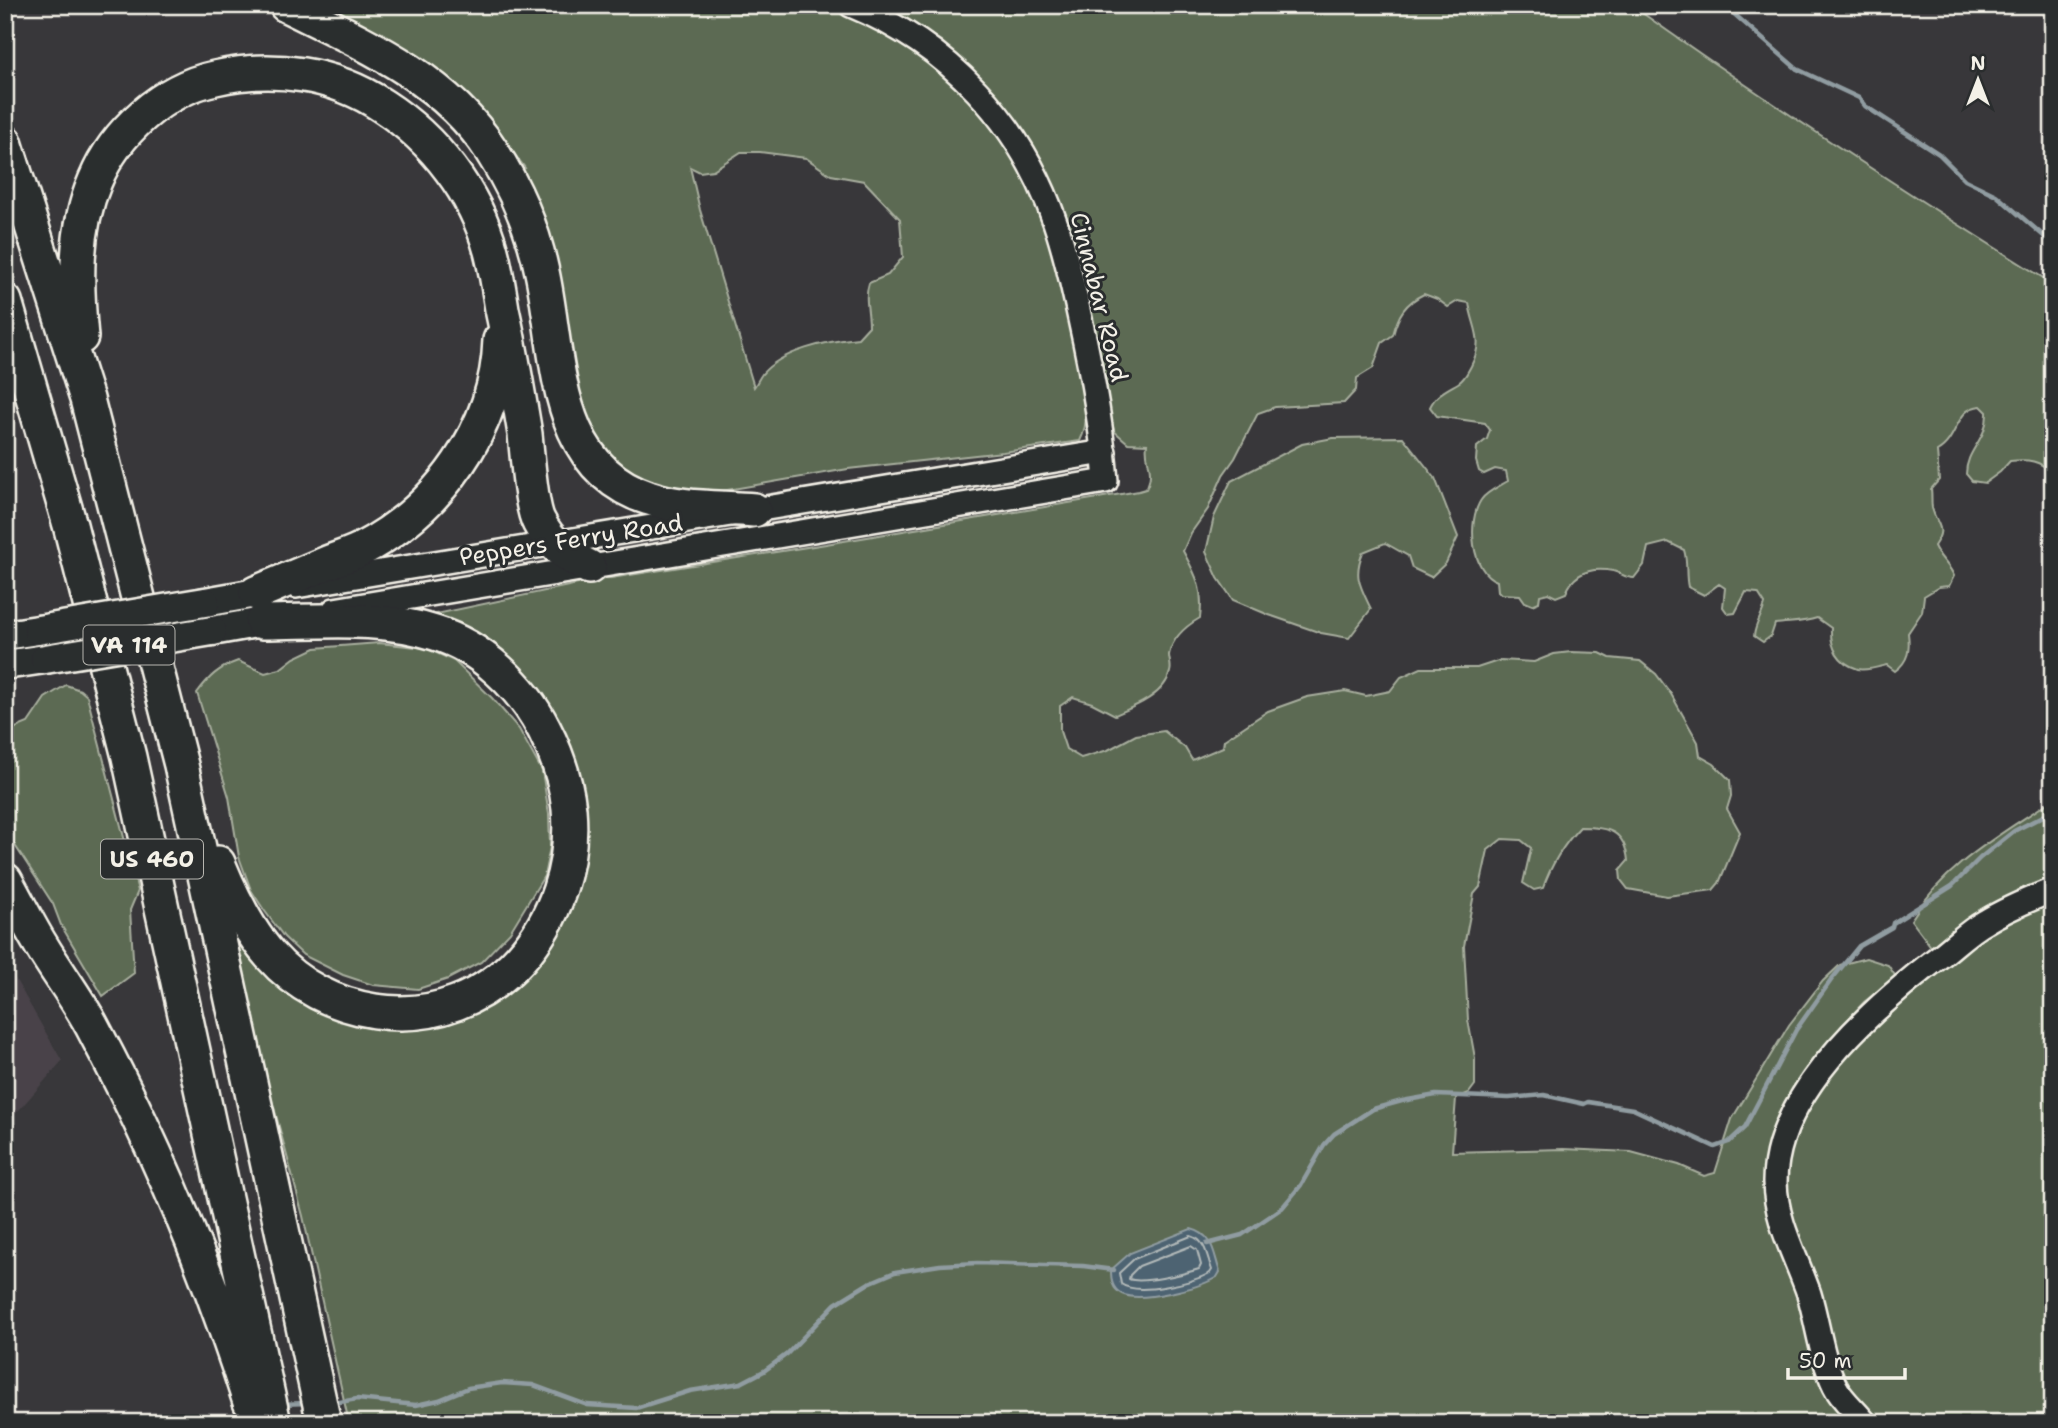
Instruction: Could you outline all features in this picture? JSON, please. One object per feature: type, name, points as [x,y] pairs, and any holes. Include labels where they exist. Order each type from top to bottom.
[{"type":"highway","points":[[286,5],[378,50],[413,73],[469,121],[490,149],[509,181],[535,243],[565,404],[573,429],[585,452],[602,472],[626,488],[649,498],[679,504],[754,510]]},
{"type":"highway","points":[[86,398],[78,314],[79,237],[83,215],[106,156],[129,129],[158,104],[210,79],[240,72],[278,71],[343,85],[372,98],[399,116],[427,141],[466,192],[490,250],[497,281],[515,368],[537,520],[554,543],[570,558],[589,567]]},
{"type":"highway","name":"US 460","points":[[5,142],[86,398],[181,765],[324,1423]]},
{"type":"highway","points":[[259,608],[393,530],[440,488],[459,464],[475,438],[495,380],[501,316],[497,281]]},
{"type":"highway","name":"US 460","points":[[5,301],[74,536],[129,757],[274,1423]]},
{"type":"highway","points":[[181,765],[225,878],[252,931],[270,955],[292,976],[323,996],[353,1008],[382,1013],[417,1014],[447,1008],[473,996],[500,979],[521,959],[556,903],[564,875],[569,811],[564,778],[553,746],[538,717],[519,690],[468,647],[439,634],[385,622],[259,608]]},
{"type":"highway","points":[[5,880],[40,944],[91,1023],[141,1122],[189,1228],[225,1324],[257,1423]]},
{"type":"main road","name":"Peppers Ferry Road","points":[[5,635],[205,602],[259,608]]},
{"type":"main road","name":"Peppers Ferry Road","points":[[5,665],[212,631],[259,608]]},
{"type":"street","name":"Cinnabar Road","points":[[851,5],[899,28],[951,65],[994,109],[1027,158],[1055,220],[1066,257],[1097,401],[1106,481]]},
{"type":"street","name":"Peppers Ferry Road","points":[[259,608],[554,543],[1104,452]]},
{"type":"street","name":"Peppers Ferry Road","points":[[259,608],[589,567],[1106,481]]},
{"type":"street","points":[[1865,1423],[1836,1388],[1808,1294],[1783,1229],[1775,1182],[1777,1160],[1785,1135],[1798,1105],[1822,1069],[1857,1028],[1896,990],[1985,922],[2053,890]]},
{"type":"shaded area","points":[[5,961],[62,1061],[5,1126]]},
{"type":"green space","points":[[316,5],[821,5],[899,39],[941,68],[976,104],[1007,146],[1042,213],[1057,259],[1082,375],[1086,417],[1080,441],[848,469],[710,493],[638,483],[588,438],[518,171],[525,168],[479,109],[433,66],[401,46]],"holes":[[[741,152],[806,158],[831,175],[864,181],[900,219],[903,257],[888,275],[869,283],[869,326],[858,338],[820,344],[781,359],[762,374],[754,387],[700,210],[690,167],[700,172],[713,170]]]},
{"type":"green space","points":[[883,5],[1631,5],[1840,148],[2053,284],[2053,474],[2038,463],[2016,460],[2010,461],[1985,483],[1972,481],[1966,474],[1967,465],[1984,430],[1987,412],[1981,406],[1972,408],[1961,418],[1950,439],[1937,451],[1939,480],[1931,489],[1932,508],[1940,527],[1940,535],[1934,546],[1954,576],[1949,586],[1939,587],[1924,596],[1922,612],[1908,633],[1906,659],[1895,671],[1887,665],[1861,669],[1845,663],[1834,648],[1831,628],[1817,618],[1775,624],[1771,636],[1763,642],[1754,636],[1765,604],[1758,593],[1746,592],[1735,613],[1728,614],[1723,607],[1725,588],[1719,584],[1704,595],[1688,587],[1684,550],[1668,542],[1648,547],[1644,565],[1634,578],[1613,571],[1591,571],[1574,580],[1566,593],[1556,597],[1548,593],[1540,595],[1539,602],[1532,605],[1525,602],[1520,595],[1501,594],[1497,581],[1488,576],[1477,557],[1473,532],[1481,500],[1508,481],[1506,471],[1495,469],[1484,474],[1479,471],[1476,461],[1477,447],[1487,439],[1490,430],[1485,423],[1437,416],[1430,407],[1438,396],[1462,380],[1467,373],[1475,357],[1477,334],[1469,303],[1458,301],[1448,307],[1424,294],[1403,310],[1393,335],[1382,343],[1373,368],[1357,378],[1356,390],[1344,403],[1275,407],[1258,413],[1183,551],[1198,583],[1200,618],[1185,629],[1173,643],[1169,655],[1171,670],[1162,687],[1148,699],[1115,715],[1073,697],[1060,706],[1060,731],[1066,749],[1081,758],[1108,750],[1136,735],[1164,731],[1185,748],[1192,760],[1223,747],[1224,740],[1268,711],[1307,697],[1345,691],[1366,696],[1390,691],[1401,677],[1421,668],[1477,668],[1501,660],[1534,662],[1554,654],[1571,652],[1600,653],[1610,658],[1640,661],[1656,674],[1671,694],[1698,742],[1700,756],[1714,764],[1730,780],[1731,796],[1727,809],[1740,832],[1719,883],[1713,890],[1667,896],[1628,889],[1621,880],[1620,870],[1628,861],[1623,843],[1613,832],[1599,828],[1580,827],[1558,856],[1543,888],[1534,890],[1523,883],[1531,848],[1521,840],[1502,839],[1488,850],[1480,887],[1474,894],[1464,946],[1468,1020],[1475,1058],[1475,1085],[1469,1093],[1456,1098],[1452,1152],[1563,1149],[1631,1152],[1679,1165],[1704,1176],[1715,1173],[1732,1119],[1789,1025],[1823,981],[1840,965],[1866,958],[1888,965],[1896,977],[1864,1002],[1839,1029],[1787,1108],[1767,1169],[1853,1423],[349,1423],[303,1216],[269,1089],[235,932],[379,1016],[532,957],[569,755],[422,617],[592,581],[1139,491],[1146,489],[1149,482],[1147,444],[1128,443],[1114,431],[1080,277],[990,90],[941,41]]},
{"type":"green space","points":[[1403,437],[1435,478],[1458,537],[1446,563],[1431,577],[1412,568],[1408,556],[1385,543],[1363,552],[1358,575],[1371,609],[1349,638],[1321,633],[1233,600],[1218,578],[1206,552],[1214,517],[1231,481],[1302,444],[1333,438]]},
{"type":"green space","points":[[379,643],[426,648],[454,661],[492,698],[519,729],[542,771],[549,814],[550,847],[544,876],[510,932],[481,962],[448,979],[418,989],[373,985],[343,975],[303,955],[284,937],[251,890],[239,857],[229,797],[197,693],[214,674],[238,661],[265,673],[280,669],[294,658],[315,648]]},
{"type":"green space","points":[[66,685],[87,696],[138,891],[130,910],[134,973],[103,996],[61,925],[53,904],[5,830],[5,770],[9,767],[5,760],[5,739],[13,729],[28,723],[45,698]]},
{"type":"green space","points":[[2053,794],[2053,883],[1935,952],[1911,920],[1925,901],[1956,868],[1991,840],[2049,802]]},
{"type":"green space","points":[[2053,897],[2053,1423],[1871,1423],[1844,1387],[1793,1238],[1782,1177],[1799,1117],[1860,1035],[1980,935]]},
{"type":"water","points":[[1191,1229],[1204,1235],[1212,1245],[1220,1272],[1217,1277],[1184,1290],[1142,1297],[1122,1294],[1116,1290],[1111,1270],[1130,1253]]},
{"type":"waterway","points":[[1716,5],[1733,13],[1797,69],[1859,98],[1865,106],[1939,154],[1965,180],[1996,195],[2053,244]]},
{"type":"waterway","points":[[1207,1244],[1242,1235],[1282,1208],[1301,1185],[1324,1145],[1334,1134],[1373,1109],[1402,1101],[1436,1095],[1509,1098],[1544,1095],[1584,1104],[1588,1102],[1633,1109],[1715,1147],[1729,1142],[1745,1127],[1796,1030],[1859,946],[1952,886],[1980,858],[2014,831],[2053,811]]},
{"type":"waterway","points":[[334,1403],[357,1399],[416,1405],[439,1400],[468,1388],[502,1383],[533,1385],[587,1405],[636,1408],[690,1391],[741,1383],[764,1371],[787,1354],[835,1304],[869,1283],[895,1272],[977,1263],[1083,1266],[1114,1270]]},
{"type":"waterway","points":[[281,1404],[307,1403]]}]
